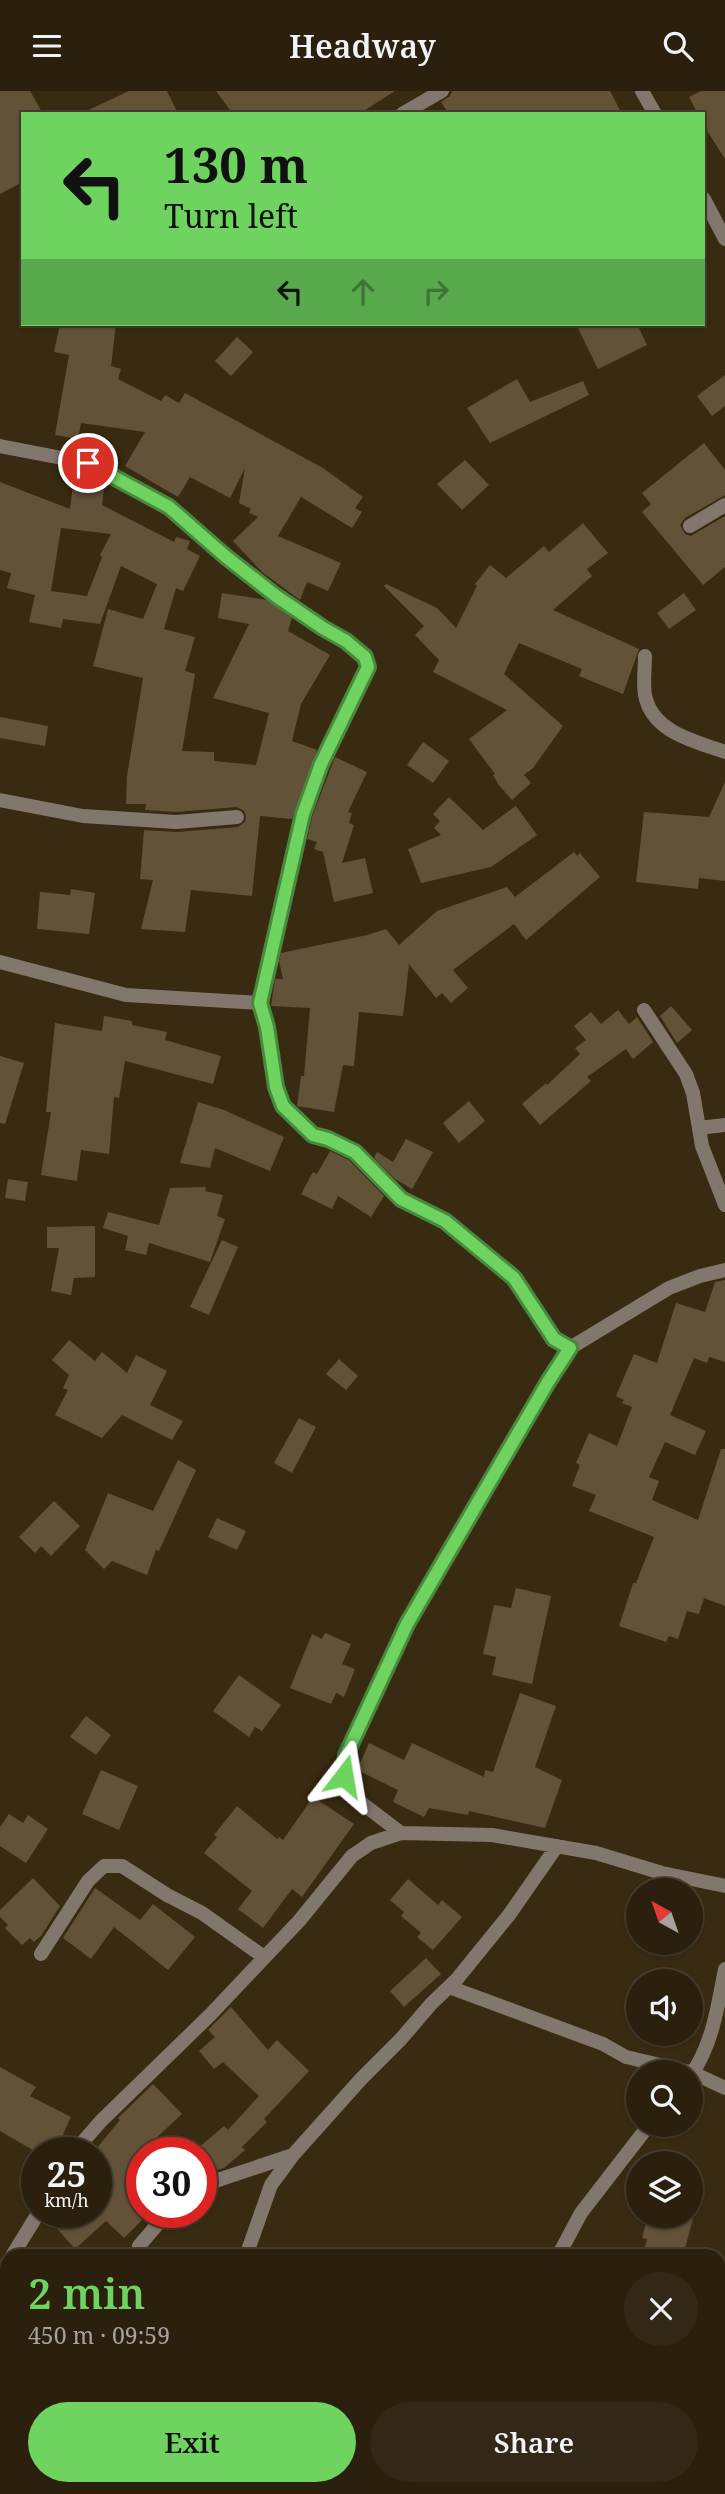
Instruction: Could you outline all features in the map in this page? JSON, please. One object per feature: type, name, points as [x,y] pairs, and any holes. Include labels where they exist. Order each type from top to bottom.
[{"type":"street","points":[[405,112],[442,91]]},
{"type":"street","points":[[642,91],[654,112]]},
{"type":"street","points":[[705,201],[725,239]]},
{"type":"street","points":[[0,446],[88,463],[169,507],[276,596],[346,641],[365,657],[368,667],[321,764],[303,814],[260,1003],[267,1027],[276,1087],[283,1106],[313,1135],[355,1152],[401,1199],[445,1221],[514,1278],[554,1339],[570,1348]]},
{"type":"street","points":[[690,526],[725,505]]},
{"type":"street","points":[[645,656],[645,695],[652,714],[667,729],[725,752]]},
{"type":"street","points":[[0,800],[83,816],[176,822],[237,817]]},
{"type":"street","points":[[0,962],[126,995],[260,1003]]},
{"type":"street","points":[[644,1010],[686,1074],[693,1093],[702,1146],[725,1205]]},
{"type":"street","points":[[699,1128],[725,1125]]},
{"type":"street","points":[[401,1833],[351,1795],[344,1776],[346,1755],[407,1624],[570,1348],[669,1287],[725,1270]]},
{"type":"street","points":[[87,2137],[210,2015],[299,1921],[352,1856],[371,1843],[401,1833],[492,1835],[596,1853],[662,1873],[725,1886]]},
{"type":"street","points":[[248,2249],[271,2185],[293,2155],[449,1987],[509,1915],[557,1846]]},
{"type":"street","points":[[41,1954],[88,1881],[104,1866],[122,1866],[167,1895],[202,1913],[264,1957]]},
{"type":"street","points":[[698,2060],[707,2045],[725,1969]]},
{"type":"street","points":[[449,1987],[603,2044],[626,2057],[638,2060]]},
{"type":"street","points":[[703,2078],[725,2088]]},
{"type":"street","points":[[562,2249],[581,2213],[640,2137]]},
{"type":"street","points":[[217,2180],[293,2155]]},
{"type":"street","points":[[16,2249],[29,2228]]},
{"type":"street","points":[[139,2246],[154,2228]]},
{"type":"building","points":[[0,91],[30,91],[42,112],[21,112],[21,183],[0,194]]},
{"type":"building","points":[[129,91],[167,91],[177,112],[84,112]]},
{"type":"building","points":[[216,91],[395,91],[362,112],[232,112]]},
{"type":"building","points":[[452,91],[610,91],[621,112],[448,112],[441,102],[450,96]]},
{"type":"building","points":[[701,91],[725,91],[725,159],[705,128],[705,112],[697,112],[689,97]]},
{"type":"building","points":[[60,326],[116,326],[111,366],[121,369],[118,379],[161,401],[165,395],[179,403],[185,393],[323,468],[363,497],[355,508],[362,512],[352,528],[301,497],[278,536],[341,563],[328,591],[307,582],[300,600],[262,572],[233,541],[258,517],[249,513],[251,509],[239,503],[245,468],[230,498],[190,477],[178,497],[125,466],[145,432],[81,423],[78,439],[55,435],[69,355],[54,352]]},
{"type":"building","points":[[577,326],[638,326],[647,345],[598,369]]},
{"type":"building","points":[[237,337],[253,352],[231,376],[215,361]]},
{"type":"building","points":[[725,375],[725,406],[712,416],[697,396]]},
{"type":"building","points":[[517,379],[530,402],[583,381],[589,395],[490,443],[467,408]]},
{"type":"building","points":[[704,443],[725,470],[725,495],[685,518],[680,525],[685,534],[691,536],[725,516],[725,567],[703,585],[642,512],[651,504],[642,493]]},
{"type":"building","points":[[465,460],[489,485],[462,510],[437,484]]},
{"type":"building","points":[[0,482],[70,509],[73,485],[104,488],[102,505],[174,542],[176,537],[190,541],[187,549],[200,556],[183,591],[176,588],[164,629],[195,637],[185,671],[195,674],[182,751],[214,752],[214,761],[256,765],[269,713],[213,698],[249,624],[218,618],[222,593],[267,600],[292,618],[288,631],[330,655],[301,704],[292,741],[317,750],[292,819],[260,816],[252,896],[191,890],[185,932],[141,929],[153,880],[140,879],[144,830],[177,832],[238,827],[245,822],[246,816],[244,811],[237,807],[176,812],[145,810],[146,804],[126,804],[127,776],[143,678],[93,666],[108,609],[143,619],[157,584],[121,566],[100,624],[63,619],[61,628],[29,622],[35,595],[7,588],[11,573],[0,570]],"holes":[[[61,528],[111,534],[100,555],[102,557],[87,596],[51,591]]]},
{"type":"building","points":[[583,523],[608,553],[587,569],[592,576],[553,610],[639,649],[623,694],[579,676],[582,669],[519,643],[504,674],[563,726],[533,768],[524,775],[531,783],[512,800],[498,784],[493,775],[495,774],[469,739],[507,710],[433,672],[439,660],[415,635],[424,626],[384,586],[386,584],[437,608],[456,628],[477,586],[475,584],[490,565],[506,578],[544,546],[549,552]]},
{"type":"building","points":[[684,593],[696,610],[669,629],[657,613]]},
{"type":"building","points":[[0,717],[48,726],[45,746],[0,738]]},
{"type":"building","points":[[423,742],[449,761],[433,783],[407,765]]},
{"type":"building","points":[[335,757],[367,772],[348,812],[352,813],[349,823],[354,825],[342,863],[365,858],[373,893],[334,902],[323,852],[314,849],[317,842],[307,839],[312,817]]},
{"type":"building","points":[[725,782],[725,881],[699,878],[698,889],[636,882],[644,812],[709,817]]},
{"type":"building","points":[[449,797],[483,830],[516,806],[537,835],[491,867],[421,883],[408,849],[441,835],[434,828],[440,821],[433,814]]},
{"type":"building","points":[[574,852],[577,856],[580,853],[600,877],[526,940],[514,924],[453,970],[468,988],[451,1003],[442,993],[436,998],[409,964],[403,1016],[359,1012],[354,1066],[343,1065],[334,1112],[297,1106],[301,1076],[304,1076],[310,1008],[271,1006],[275,979],[283,979],[279,961],[281,953],[386,929],[399,945],[437,911],[507,887],[515,897]]},
{"type":"building","points":[[71,889],[95,893],[89,934],[37,929],[40,892],[70,895]]},
{"type":"building","points":[[671,1006],[692,1030],[677,1043],[660,1016]]},
{"type":"building","points":[[618,1010],[629,1024],[637,1017],[653,1042],[633,1059],[626,1049],[587,1077],[591,1081],[540,1125],[522,1104],[580,1054],[575,1048],[586,1040],[574,1026],[591,1012],[601,1024]]},
{"type":"building","points":[[104,1016],[167,1032],[165,1040],[221,1056],[213,1084],[125,1061],[119,1098],[114,1097],[109,1154],[81,1150],[77,1181],[41,1175],[51,1112],[46,1112],[55,1023],[102,1031]]},
{"type":"building","points":[[0,1056],[24,1063],[5,1124],[0,1123]]},
{"type":"building","points":[[469,1101],[485,1121],[459,1143],[443,1123]]},
{"type":"building","points":[[198,1102],[224,1110],[284,1137],[270,1171],[215,1148],[210,1168],[180,1163]]},
{"type":"building","points":[[406,1139],[433,1152],[412,1189],[395,1179],[374,1158],[377,1152],[393,1162]]},
{"type":"building","points":[[330,1151],[349,1160],[384,1196],[371,1217],[338,1196],[332,1209],[301,1194],[313,1172],[317,1174]]},
{"type":"building","points":[[8,1179],[28,1182],[25,1201],[5,1198]]},
{"type":"building","points":[[206,1187],[205,1191],[223,1195],[217,1216],[225,1219],[210,1262],[149,1243],[146,1255],[125,1250],[128,1236],[103,1228],[108,1212],[159,1225],[170,1188]]},
{"type":"building","points":[[95,1226],[95,1277],[74,1278],[71,1295],[51,1291],[59,1248],[47,1248],[47,1227]]},
{"type":"building","points":[[222,1240],[238,1247],[209,1315],[190,1307]]},
{"type":"building","points":[[725,1280],[725,1362],[709,1357],[707,1363],[694,1358],[670,1415],[706,1431],[695,1455],[665,1442],[649,1477],[659,1481],[652,1500],[698,1520],[721,1449],[725,1449],[725,1606],[704,1598],[699,1614],[687,1611],[678,1639],[669,1636],[666,1642],[619,1626],[633,1583],[636,1583],[654,1537],[589,1511],[596,1495],[572,1486],[580,1465],[576,1463],[589,1433],[617,1446],[632,1407],[622,1403],[624,1400],[616,1396],[634,1354],[657,1363],[676,1303],[705,1312],[715,1282]]},
{"type":"building","points":[[69,1340],[95,1361],[102,1352],[127,1373],[136,1355],[167,1371],[150,1405],[183,1421],[172,1440],[122,1415],[102,1438],[55,1415],[68,1390],[63,1388],[69,1375],[52,1360]]},
{"type":"building","points":[[339,1359],[358,1376],[346,1390],[326,1374]]},
{"type":"building","points":[[299,1418],[316,1427],[292,1473],[274,1463]]},
{"type":"building","points":[[178,1460],[196,1470],[159,1551],[156,1550],[147,1575],[112,1561],[104,1569],[85,1550],[108,1493],[153,1511]]},
{"type":"building","points":[[54,1501],[80,1526],[51,1556],[41,1546],[35,1553],[19,1537]]},
{"type":"building","points":[[217,1518],[246,1531],[237,1550],[208,1537]]},
{"type":"building","points":[[516,1588],[551,1596],[532,1684],[492,1675],[496,1657],[483,1654],[494,1605],[511,1608]]},
{"type":"building","points":[[325,1633],[351,1644],[342,1664],[355,1669],[344,1697],[336,1693],[331,1704],[290,1688],[312,1634],[322,1639]]},
{"type":"building","points":[[239,1675],[281,1705],[262,1731],[255,1727],[249,1737],[213,1711]]},
{"type":"building","points":[[520,1693],[556,1706],[535,1767],[562,1780],[545,1828],[469,1811],[468,1815],[429,1808],[424,1817],[393,1802],[398,1790],[357,1770],[369,1743],[404,1760],[412,1743],[484,1777],[485,1770],[493,1772]]},
{"type":"building","points":[[86,1716],[111,1735],[96,1755],[70,1737]]},
{"type":"building","points":[[101,1770],[138,1786],[119,1830],[82,1814]]},
{"type":"building","points":[[313,1797],[354,1824],[302,1897],[292,1889],[263,1928],[238,1909],[252,1891],[204,1853],[217,1837],[214,1835],[237,1806],[277,1839],[279,1837],[283,1840]]},
{"type":"building","points":[[9,1814],[23,1823],[28,1815],[48,1829],[26,1863],[0,1846],[0,1827]]},
{"type":"building","points":[[33,1878],[60,1906],[41,1936],[34,1942],[30,1938],[22,1945],[5,1928],[8,1925],[0,1917],[0,1910]]},
{"type":"building","points":[[408,1879],[438,1905],[442,1900],[462,1917],[433,1950],[417,1937],[421,1933],[401,1916],[404,1912],[390,1900]]},
{"type":"building","points":[[95,1888],[140,1920],[153,1904],[195,1937],[168,1970],[114,1927],[91,1959],[63,1938]]},
{"type":"building","points":[[426,1958],[441,1974],[404,2007],[390,1991]]},
{"type":"building","points":[[231,2007],[268,2050],[277,2040],[309,2071],[264,2119],[267,2122],[242,2147],[245,2150],[224,2168],[217,2170],[217,2137],[211,2137],[224,2126],[228,2130],[259,2096],[223,2062],[214,2069],[199,2051],[215,2037],[208,2030]]},
{"type":"building","points":[[0,2067],[36,2087],[30,2096],[71,2117],[63,2134],[66,2137],[21,2137],[21,2143],[0,2131]]},
{"type":"building","points":[[153,2084],[182,2114],[157,2137],[126,2137],[126,2228],[134,2228],[124,2238],[112,2227],[112,2137],[106,2137],[120,2120],[118,2118]]},
{"type":"building","points":[[57,2228],[98,2228],[75,2249]]},
{"type":"building","points":[[645,2228],[691,2228],[685,2249],[644,2249],[647,2239],[642,2238]]},
{"type":"route","points":[[88,463],[169,507],[276,596],[346,641],[365,657],[368,667],[321,764],[303,814],[260,1003],[267,1027],[276,1087],[283,1106],[313,1135],[355,1152],[401,1199],[445,1221],[514,1278],[554,1339],[570,1348],[407,1624],[346,1755],[344,1776]]}]
